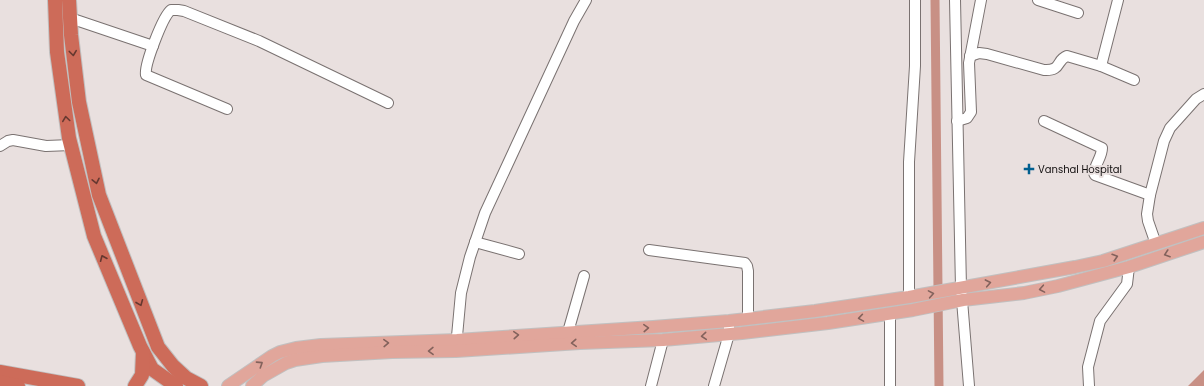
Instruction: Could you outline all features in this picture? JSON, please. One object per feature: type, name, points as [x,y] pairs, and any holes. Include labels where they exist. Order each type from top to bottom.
[{"type":"highway","points":[[55,0],[57,52],[71,145],[94,236],[143,352],[152,369],[176,386]]},
{"type":"highway","points":[[69,0],[71,35],[79,102],[99,196],[158,346],[173,366],[186,378],[201,386]]},
{"type":"highway","points":[[56,37],[71,35]]},
{"type":"highway","points":[[135,386],[142,375],[143,352]]},
{"type":"highway","points":[[0,372],[78,386]]},
{"type":"highway","points":[[0,382],[18,386]]},
{"type":"main road","points":[[228,386],[272,356],[280,352],[296,348],[321,346],[580,343],[662,340],[828,323],[913,310],[956,295],[1103,260],[1204,228]]},
{"type":"main road","points":[[252,386],[263,376],[276,368],[295,360],[310,358],[457,345],[568,332],[729,321],[815,311],[910,297],[1024,292],[1058,286],[1129,267],[1204,242]]},
{"type":"street","points":[[457,345],[461,292],[474,242],[488,206],[574,21],[586,0]]},
{"type":"street","points":[[910,297],[909,162],[915,66],[915,0]]},
{"type":"street","points":[[955,0],[957,120],[956,295],[968,386]]},
{"type":"street","points":[[957,120],[967,118],[971,112],[969,66],[981,0]]},
{"type":"street","points":[[1038,0],[1078,12]]},
{"type":"street","points":[[1101,66],[1118,0]]},
{"type":"street","points":[[227,109],[146,75],[146,65],[153,46],[166,15],[171,10],[178,10],[259,41],[388,103]]},
{"type":"street","points":[[70,18],[153,46]]},
{"type":"street","points":[[970,56],[987,54],[1044,70],[1050,70],[1057,67],[1062,58],[1067,56],[1101,66],[1134,80]]},
{"type":"street","points":[[1156,244],[1147,214],[1150,195],[1166,134],[1196,99],[1204,94]]},
{"type":"street","points":[[1044,121],[1102,148],[1102,152],[1094,169],[1095,175],[1150,195]]},
{"type":"street","points":[[0,146],[13,140],[46,146],[71,145]]},
{"type":"street","points":[[474,242],[519,254]]},
{"type":"street","points":[[649,250],[745,263],[748,270],[748,319]]},
{"type":"street","points":[[1089,386],[1088,367],[1100,321],[1127,284],[1129,267]]},
{"type":"street","points":[[568,332],[584,276]]},
{"type":"street","points":[[890,313],[890,386]]},
{"type":"street","points":[[714,386],[729,334],[729,321]]},
{"type":"street","points":[[651,386],[662,340]]},
{"type":"shaded area","points":[[1204,370],[1204,386],[1188,386]]},
{"type":"waterway","points":[[935,0],[939,386]]},
{"type":"place","name":"Vanshal Hospital","points":[[1029,169]]}]
